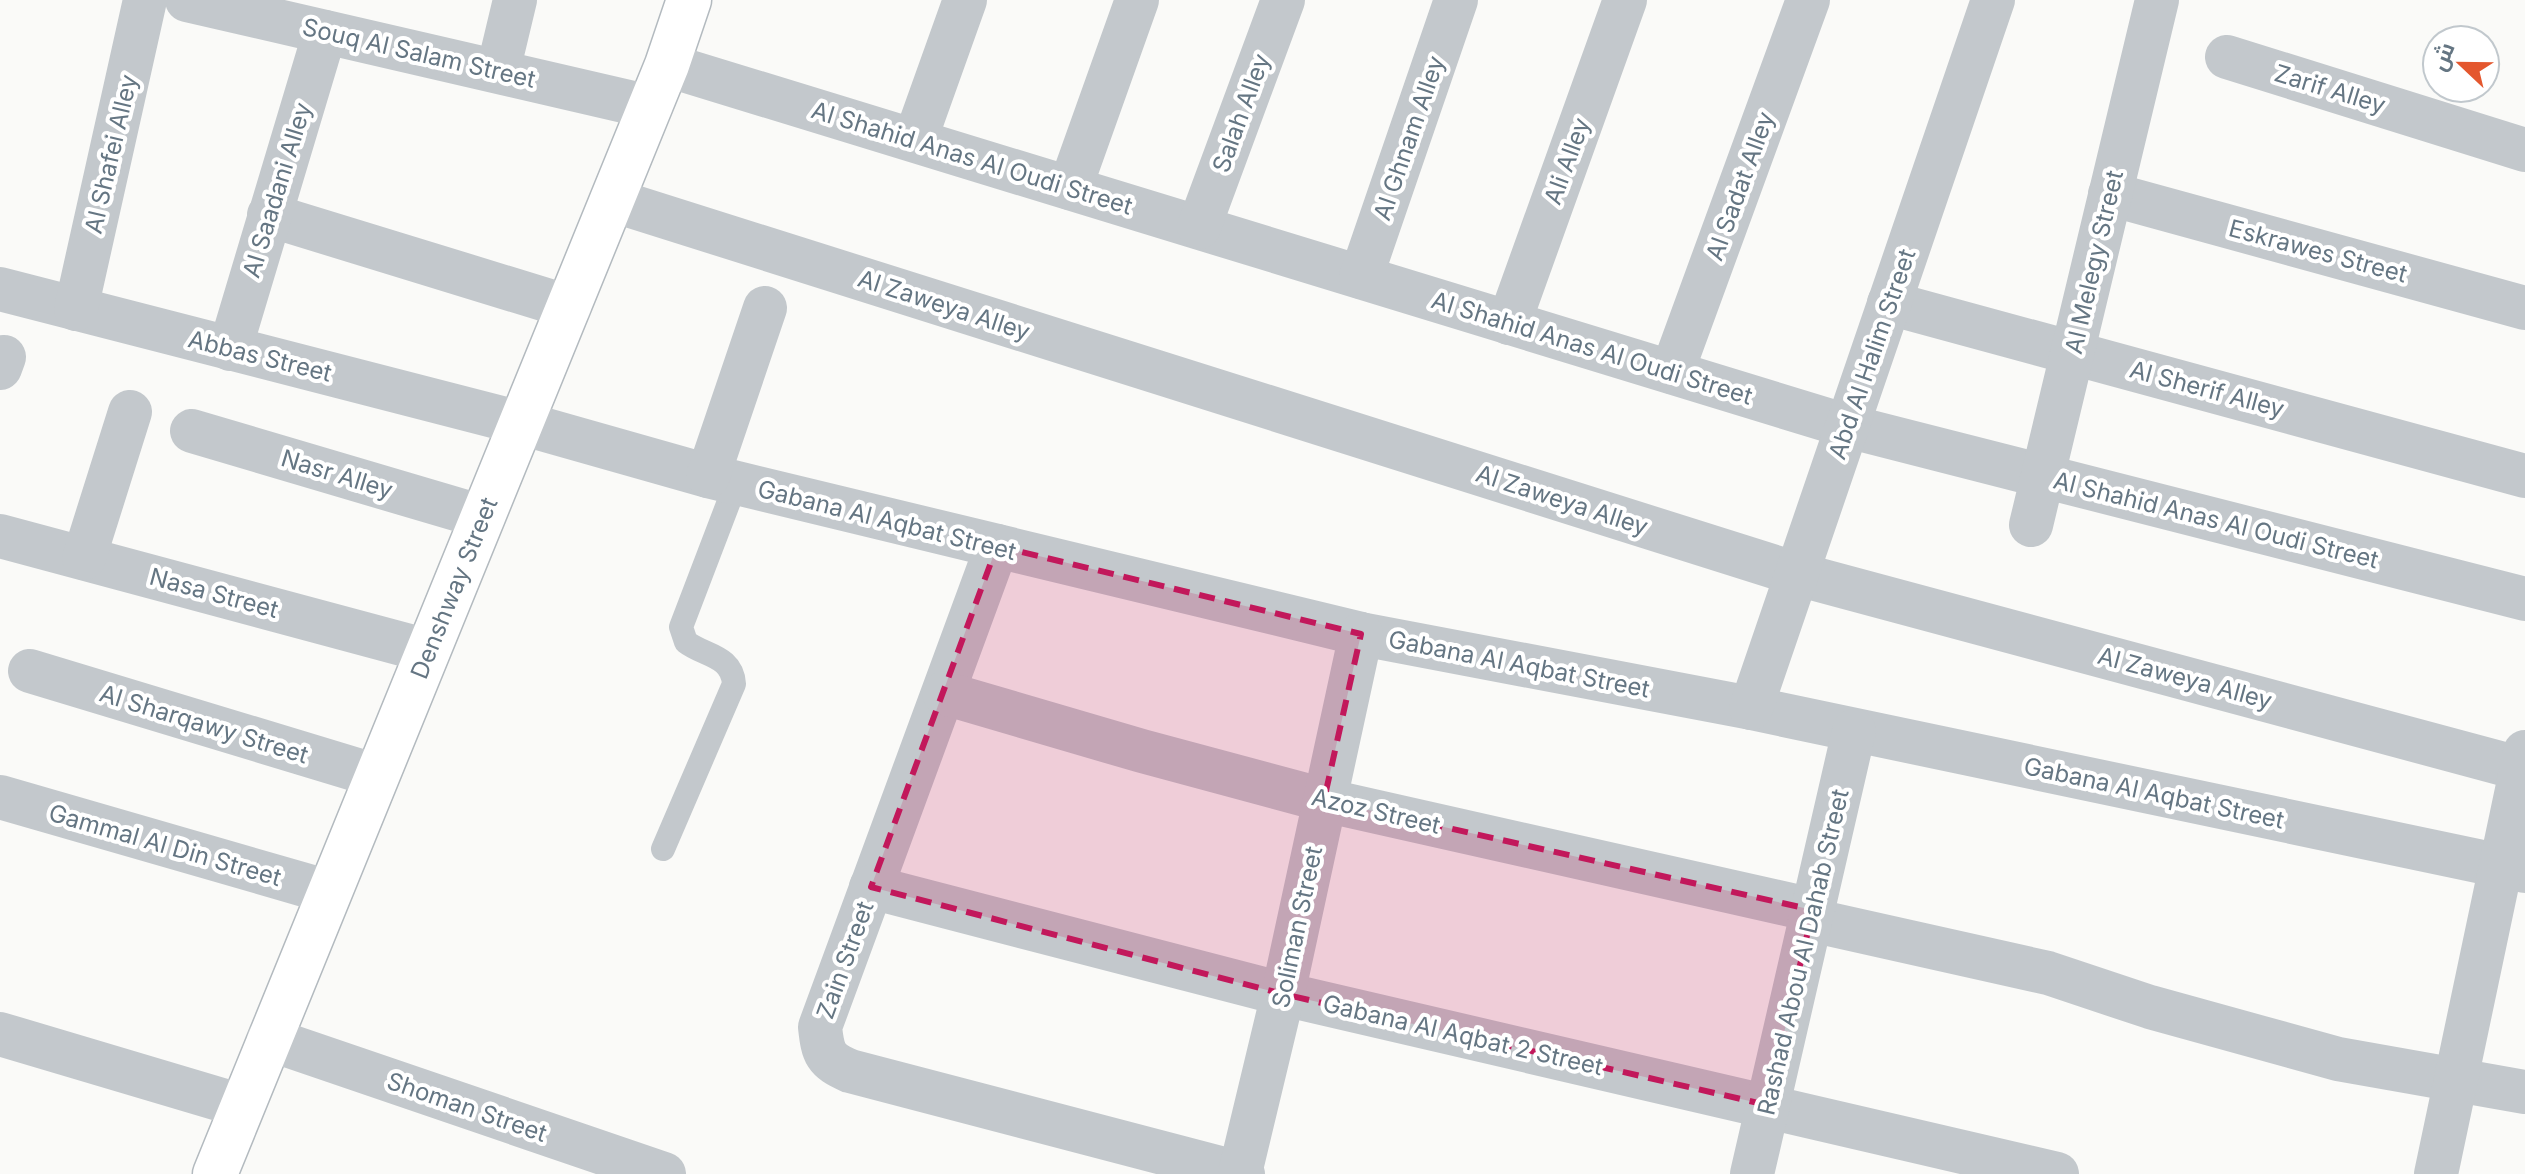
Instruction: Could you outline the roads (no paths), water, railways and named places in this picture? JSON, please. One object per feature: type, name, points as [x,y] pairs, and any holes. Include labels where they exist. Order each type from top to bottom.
[{"type":"street","name":"Al Shafei Alley","points":[[76,309],[145,0]]},
{"type":"street","points":[[498,71],[515,0]]},
{"type":"street","name":"Denshway Street","points":[[215,1174],[667,65],[689,0]]},
{"type":"street","points":[[915,140],[965,0]]},
{"type":"street","points":[[1070,188],[1137,0]]},
{"type":"street","name":"Salah Alley","points":[[1199,227],[1283,0]]},
{"type":"street","name":"Al Ghnam Alley","points":[[1361,277],[1456,0]]},
{"type":"street","name":"Ali Alley","points":[[1509,323],[1625,0]]},
{"type":"street","name":"Al Sadat Alley","points":[[1672,372],[1808,0]]},
{"type":"street","name":"Abd Al Halim Street","points":[[1751,708],[1993,0]]},
{"type":"street","name":"Al Melegy Street","points":[[2031,525],[2157,0]]},
{"type":"street","name":"Souq Al Salam Street","points":[[198,1],[650,107]]},
{"type":"street","name":"Al Saadani Alley","points":[[230,349],[325,32]]},
{"type":"street","name":"Zarif Alley","points":[[2227,57],[2525,150]]},
{"type":"street","name":"Al Shahid Anas Al Oudi Street","points":[[667,65],[1847,426],[2525,599]]},
{"type":"street","name":"Eskrawes Street","points":[[2110,194],[2525,308]]},
{"type":"street","name":"Al Zaweya Alley","points":[[612,200],[1797,574],[2523,760]]},
{"type":"street","points":[[269,215],[569,307]]},
{"type":"street","name":"Abbas Street","points":[[0,289],[521,423]]},
{"type":"street","name":"Al Sherif Alley","points":[[1889,303],[2525,476]]},
{"type":"street","points":[[722,479],[765,308]]},
{"type":"street","points":[[84,558],[130,412]]},
{"type":"street","name":"Gabana Al Aqbat Street","points":[[521,423],[722,479],[1361,634],[1751,708],[2513,869]]},
{"type":"street","name":"Nasr Alley","points":[[192,431],[483,517]]},
{"type":"street","name":"Nasa Street","points":[[0,536],[428,651]]},
{"type":"street","name":"Zain Street","points":[[997,546],[820,1027],[822,1050],[832,1063],[850,1071],[1242,1174]]},
{"type":"street","name":"Soliman Street","points":[[1242,1174],[1361,634]]},
{"type":"street","name":"Al Sharqawy Street","points":[[30,671],[377,776]]},
{"type":"street","name":"Azoz Street","points":[[944,693],[1324,800],[2048,973],[2150,1007],[2338,1059],[2525,1092]]},
{"type":"street","name":"Rashad Abou Al Dahab Street","points":[[1752,1174],[1854,731]]},
{"type":"street","points":[[2436,1174],[2457,1079],[2513,869],[2523,760]]},
{"type":"street","name":"Gammal Al Din Street","points":[[0,797],[329,892]]},
{"type":"street","name":"Gabana Al Aqbat 2 Street","points":[[871,887],[1283,994],[2057,1174]]},
{"type":"street","points":[[0,1034],[242,1106]]},
{"type":"street","name":"Shoman Street","points":[[269,1039],[664,1174]]},
{"type":"lane","points":[[663,849],[734,684],[734,675],[729,666],[686,642],[681,627],[722,479]]}]
